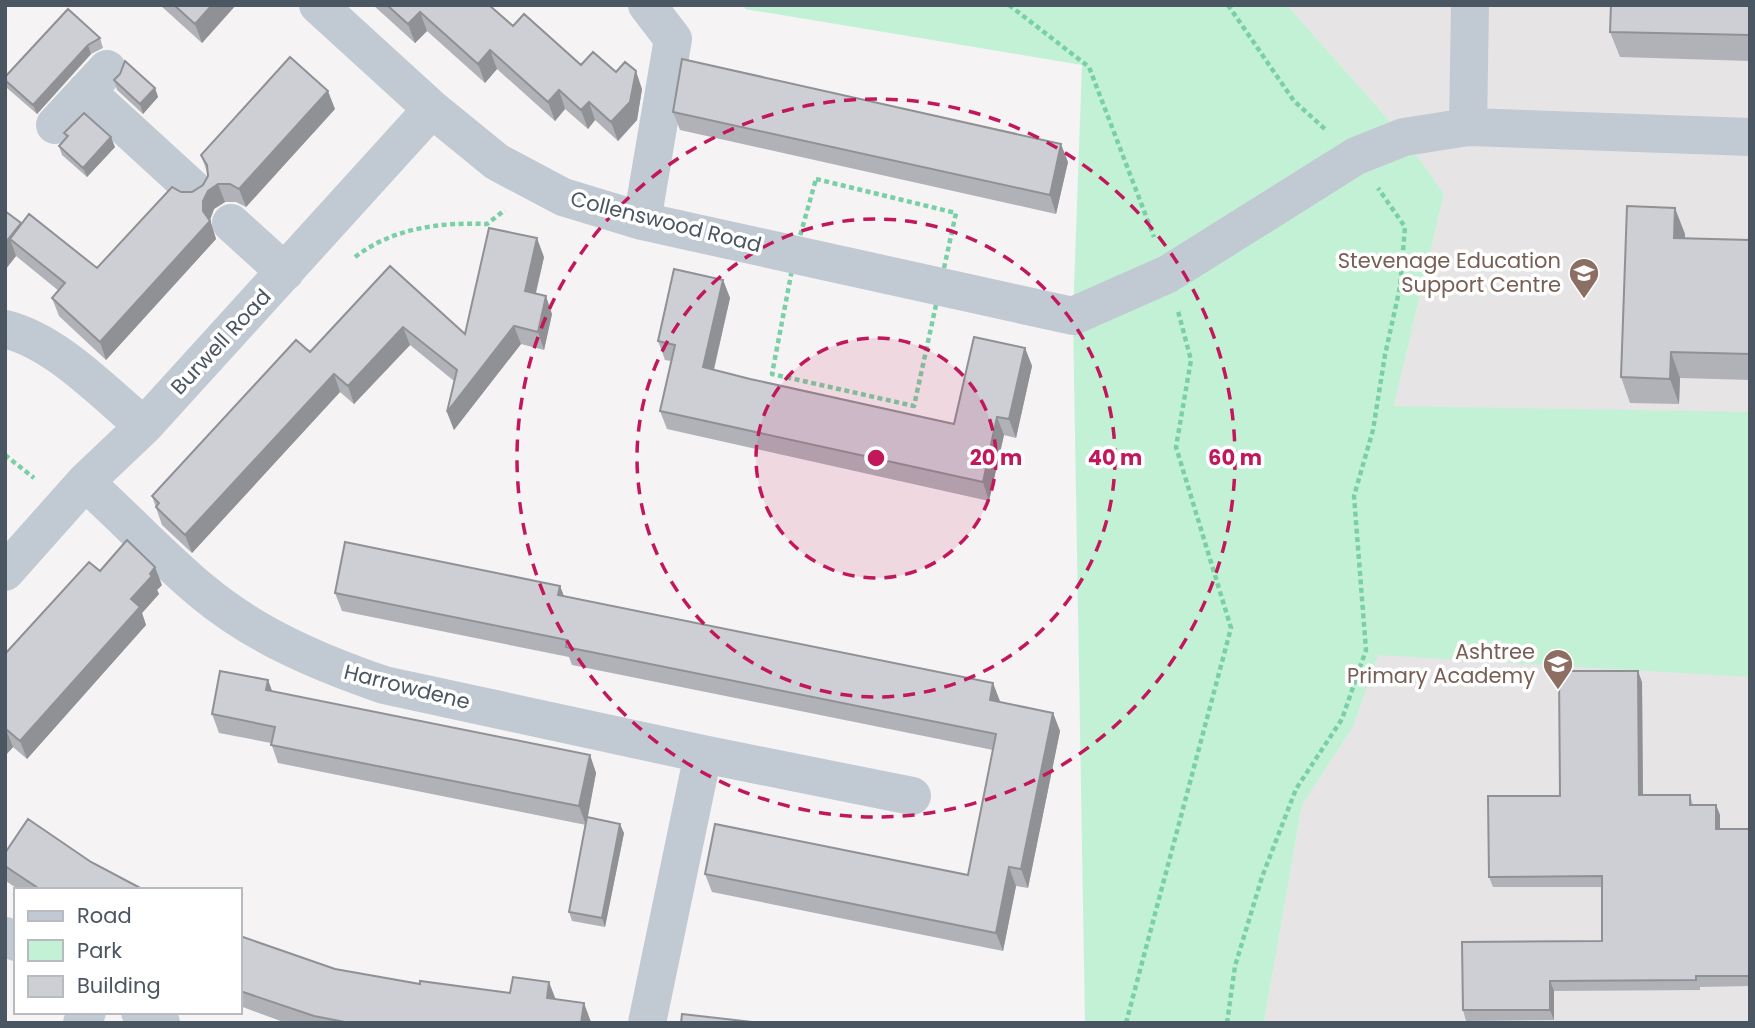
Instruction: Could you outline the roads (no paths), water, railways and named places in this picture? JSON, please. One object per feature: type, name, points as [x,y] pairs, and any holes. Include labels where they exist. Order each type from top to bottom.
[{"type":"street","name":"Collenswood Road","points":[[318,5],[432,109],[498,162],[563,197],[642,220],[1073,316],[1168,274],[1356,156],[1404,137],[1468,127]]},
{"type":"street","points":[[642,220],[673,39],[647,5]]},
{"type":"street","points":[[1470,5],[1468,127],[1750,137]]},
{"type":"street","points":[[55,125],[97,80],[193,189]]},
{"type":"street","name":"Burwell Road","points":[[5,572],[85,482],[144,426],[432,109]]},
{"type":"street","points":[[231,223],[285,272]]},
{"type":"street","points":[[5,329],[50,347],[144,426]]},
{"type":"street","name":"Harrowdene","points":[[85,482],[203,592],[242,620],[334,668],[384,685],[912,796]]},
{"type":"street","points":[[647,1023],[704,754]]},
{"type":"street","points":[[144,1014],[161,1023]]},
{"type":"place","name":"Stevenage Education Support Centre","points":[[1584,300]]},
{"type":"place","name":"Ashtree Primary Academy","points":[[1558,691]]}]
